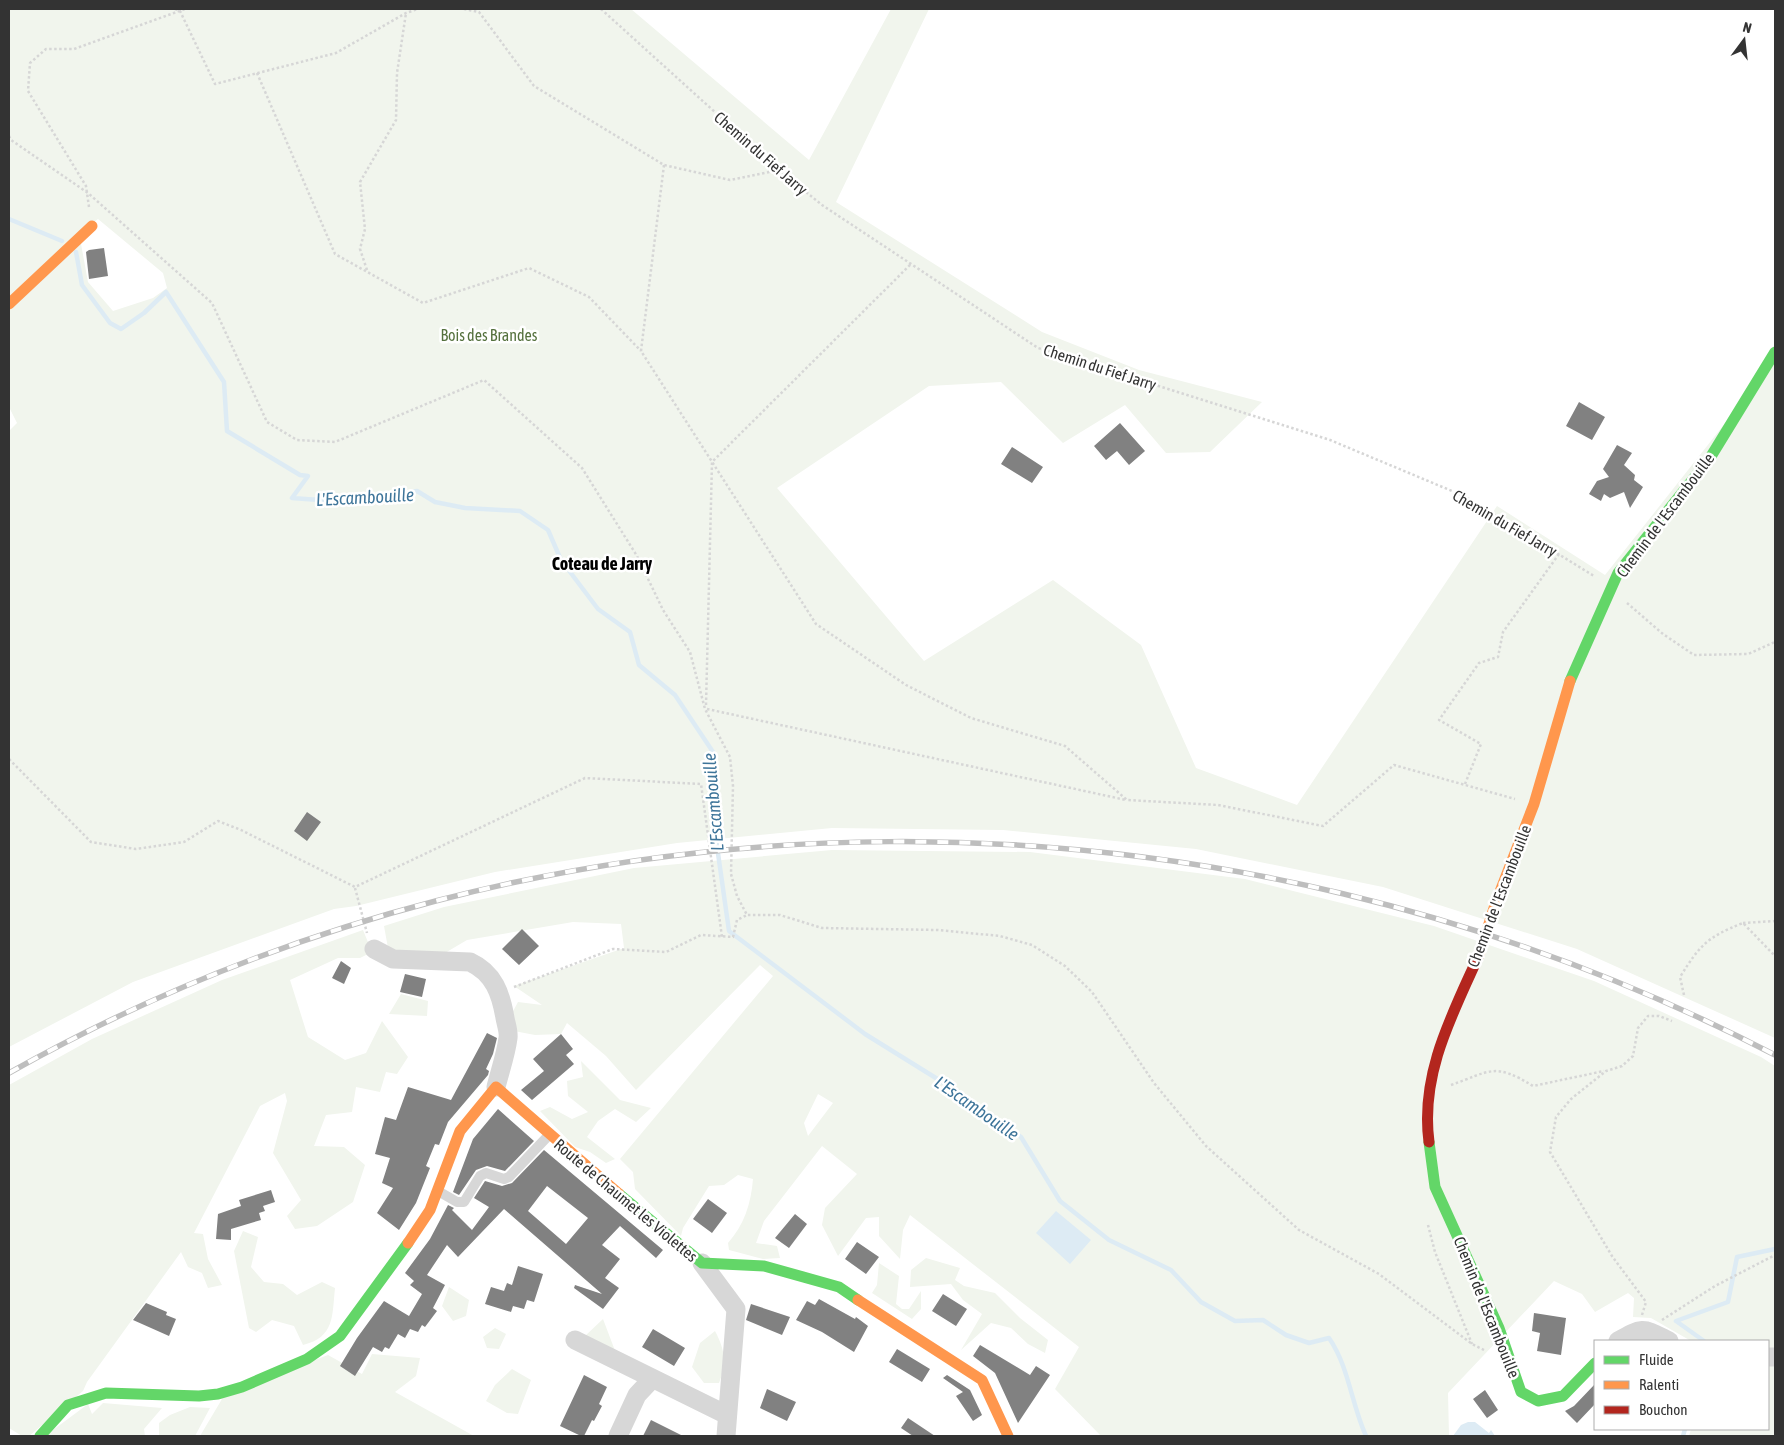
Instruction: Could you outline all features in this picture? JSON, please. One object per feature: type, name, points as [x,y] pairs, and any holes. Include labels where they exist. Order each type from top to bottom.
[{"type":"street","points":[[9,304],[92,226]]},
{"type":"street","name":"Chemin de l'Escambouille","points":[[1594,1364],[1564,1396],[1538,1401],[1521,1392],[1498,1328],[1435,1187],[1428,1134],[1428,1093],[1442,1037],[1479,955],[1496,902],[1534,804],[1565,694],[1618,574],[1710,458],[1775,352]]},
{"type":"street","points":[[40,1436],[68,1405],[106,1393],[199,1396],[218,1394],[242,1387],[307,1359],[340,1336],[417,1231],[430,1210],[460,1131],[496,1087],[508,1036],[498,988],[490,977],[475,964],[457,960],[426,962],[393,959],[374,948]]},
{"type":"street","name":"Route de Chaumet les Violettes","points":[[496,1087],[549,1135],[702,1263],[764,1266],[839,1287],[982,1380],[1008,1436]]},
{"type":"street","points":[[702,1263],[736,1309],[726,1436]]},
{"type":"street","points":[[1620,1340],[1644,1330],[1668,1340]]},
{"type":"street","points":[[574,1340],[727,1415]]},
{"type":"street","points":[[618,1436],[637,1394],[652,1379]]},
{"type":"lane","points":[[437,1191],[457,1202],[464,1202],[480,1176],[486,1173],[504,1179],[509,1177],[549,1135]]},
{"type":"path","points":[[175,9],[180,11],[215,84],[336,53],[406,13],[418,9]]},
{"type":"path","points":[[92,226],[88,193],[28,92],[30,63],[46,49],[74,49],[185,9]]},
{"type":"path","points":[[464,9],[479,12],[534,86],[664,165],[730,180],[779,170]]},
{"type":"path","name":"Chemin du Fief Jarry","points":[[602,9],[779,170],[822,205],[1038,348],[1330,440],[1464,496],[1612,587],[1642,617],[1694,655],[1748,654],[1775,642]]},
{"type":"path","points":[[367,272],[360,248],[364,229],[360,182],[396,120],[397,73],[406,13]]},
{"type":"path","points":[[257,74],[336,254],[424,303],[529,268],[589,297],[641,350],[816,624],[906,685],[971,718],[1065,746],[1127,800]]},
{"type":"path","points":[[9,136],[11,140],[88,193],[212,304],[267,422],[297,440],[336,442],[484,380],[582,468],[637,556],[663,610],[690,652],[706,709],[730,757],[733,786],[732,874],[737,896],[747,915]]},
{"type":"path","points":[[641,350],[664,165]]},
{"type":"path","points":[[706,709],[712,462],[911,264]]},
{"type":"path","points":[[1465,784],[1480,744],[1439,720],[1479,664],[1498,656],[1503,632],[1559,554]]},
{"type":"path","points":[[706,709],[1127,800],[1218,805],[1323,826],[1394,765],[1534,804]]},
{"type":"path","points":[[9,759],[91,842],[136,849],[184,842],[218,822],[241,830],[355,887]]},
{"type":"path","points":[[355,887],[585,778],[701,784],[722,937]]},
{"type":"path","points":[[355,887],[364,927],[374,948]]},
{"type":"path","points":[[502,1001],[514,986],[613,949],[666,952],[700,935],[733,937],[736,933],[738,920],[747,915],[780,915],[822,928],[938,930],[1000,936],[1032,945],[1065,966],[1092,992],[1154,1083],[1206,1146],[1299,1230],[1378,1274],[1472,1344],[1485,1351]]},
{"type":"path","points":[[1684,995],[1680,977],[1699,947],[1720,932],[1743,924],[1775,921]]},
{"type":"path","points":[[1743,924],[1775,956]]},
{"type":"path","points":[[1428,1093],[1496,1069],[1515,1075],[1533,1086],[1606,1071],[1622,1066],[1633,1056],[1638,1028],[1648,1016],[1659,1016],[1672,1021]]},
{"type":"path","points":[[1606,1071],[1571,1099],[1556,1117],[1550,1152],[1612,1256],[1646,1302],[1644,1330]]},
{"type":"path","points":[[1644,1330],[1715,1286],[1775,1255]]},
{"type":"green space","name":"Bois des Brandes","points":[[9,9],[631,9],[809,160],[891,9],[929,9],[836,202],[1042,332],[1139,370],[1262,402],[1210,452],[1166,453],[1125,405],[1063,443],[1001,382],[929,386],[777,488],[924,661],[1053,580],[1141,645],[1196,768],[1297,805],[1497,506],[1605,575],[1775,360],[1775,1038],[1577,949],[1383,887],[1196,849],[1003,830],[832,828],[677,843],[495,872],[356,906],[334,909],[133,982],[9,1047],[9,431],[17,423],[9,407]],"holes":[[[98,219],[163,273],[167,288],[153,298],[113,311],[88,282],[79,233]]]},
{"type":"green space","points":[[832,850],[1030,852],[1245,879],[1434,926],[1594,981],[1761,1057],[1775,1066],[1775,1436],[1689,1436],[1691,1430],[1769,1430],[1769,1340],[1689,1340],[1651,1318],[1633,1317],[1634,1298],[1628,1293],[1595,1312],[1582,1294],[1554,1281],[1448,1393],[1449,1436],[1101,1436],[1055,1389],[1079,1347],[910,1215],[903,1230],[900,1259],[879,1236],[879,1217],[866,1218],[838,1256],[822,1225],[825,1208],[857,1174],[822,1146],[764,1221],[756,1243],[777,1246],[780,1258],[763,1259],[729,1250],[728,1243],[738,1229],[748,1205],[753,1179],[738,1175],[724,1185],[709,1186],[683,1228],[681,1236],[635,1189],[633,1172],[620,1159],[773,976],[760,965],[636,1090],[606,1056],[567,1023],[561,1034],[535,1035],[514,1031],[511,1015],[518,1002],[542,1005],[514,986],[624,948],[621,924],[573,922],[467,940],[428,963],[388,948],[384,926],[444,907],[634,868]],"holes":[[[818,1094],[833,1103],[808,1136],[804,1123]]]},
{"type":"green space","points":[[363,930],[372,952],[360,958],[338,958],[290,980],[308,1037],[345,1060],[366,1053],[382,1021],[408,1057],[397,1074],[386,1072],[380,1092],[356,1087],[352,1112],[326,1115],[314,1146],[344,1147],[365,1165],[353,1202],[317,1226],[295,1229],[287,1216],[301,1200],[273,1153],[287,1101],[285,1093],[260,1106],[194,1233],[203,1234],[208,1259],[222,1285],[208,1288],[202,1273],[188,1267],[181,1252],[87,1382],[83,1391],[29,1436],[22,1436],[9,1428],[9,1085],[92,1039],[222,980]]},
{"type":"green space","points":[[401,994],[428,1001],[427,1016],[389,1014]]},
{"type":"green space","points":[[581,1061],[620,1100],[651,1108],[636,1122],[615,1109],[598,1121],[587,1137],[615,1159],[606,1163],[590,1152],[575,1147],[540,1111],[550,1107],[572,1119],[588,1112],[568,1096],[567,1081],[583,1077]]},
{"type":"green space","points":[[243,1231],[258,1237],[251,1267],[264,1282],[283,1284],[297,1295],[322,1282],[335,1288],[330,1324],[321,1337],[303,1345],[294,1326],[272,1320],[256,1332],[249,1328],[234,1251]]},
{"type":"green space","points":[[926,1258],[960,1268],[955,1280],[964,1286],[995,1293],[1020,1318],[1048,1340],[1045,1353],[1028,1344],[1011,1328],[991,1323],[961,1350],[982,1314],[963,1300],[951,1284],[910,1287],[911,1270]]},
{"type":"green space","points":[[879,1263],[899,1276],[896,1304],[902,1309],[909,1309],[921,1291],[921,1309],[912,1319],[872,1293],[877,1285]]},
{"type":"green space","points":[[449,1287],[469,1300],[466,1316],[453,1321],[442,1306]]},
{"type":"green space","points":[[603,1319],[617,1356],[585,1336]]},
{"type":"green space","points":[[495,1328],[506,1334],[499,1349],[487,1348],[483,1337]]},
{"type":"green space","points":[[715,1331],[723,1351],[723,1369],[719,1383],[704,1383],[692,1367],[700,1343]]},
{"type":"green space","points":[[372,1354],[420,1358],[416,1376],[395,1392],[474,1436],[200,1436],[225,1394],[328,1355],[362,1374]]},
{"type":"green space","points":[[512,1369],[531,1380],[518,1414],[507,1413],[486,1401],[495,1385]]},
{"type":"green space","points":[[103,1403],[162,1408],[144,1429],[145,1436],[45,1436],[88,1404],[92,1414]]},
{"type":"green space","points":[[190,1407],[210,1408],[195,1436],[159,1436],[159,1423],[170,1415]]},
{"type":"shaded area","points":[[1056,1211],[1091,1240],[1070,1264],[1036,1233]]},
{"type":"shaded area","points":[[1475,1422],[1489,1433],[1491,1430],[1495,1436],[1453,1436],[1461,1425]]},
{"type":"building","points":[[104,248],[108,276],[89,279],[86,252]]},
{"type":"building","points":[[1579,402],[1605,417],[1592,440],[1566,426]]},
{"type":"building","points":[[1120,423],[1145,451],[1129,465],[1117,451],[1106,460],[1094,446]]},
{"type":"building","points":[[1617,445],[1632,453],[1624,465],[1635,475],[1634,480],[1643,487],[1630,508],[1624,492],[1610,498],[1604,494],[1601,501],[1589,494],[1597,481],[1609,477],[1603,469]]},
{"type":"building","points":[[1012,447],[1043,467],[1032,483],[1001,464]]},
{"type":"building","points":[[307,812],[321,822],[307,841],[294,831]]},
{"type":"building","points":[[522,929],[539,946],[519,965],[502,949]]},
{"type":"building","points":[[341,961],[351,968],[344,984],[332,978]]},
{"type":"building","points":[[405,974],[426,979],[422,997],[400,992]]},
{"type":"building","points":[[487,1033],[497,1038],[493,1054],[486,1069],[489,1071],[488,1075],[448,1122],[439,1145],[435,1144],[426,1166],[430,1168],[416,1203],[399,1230],[377,1213],[393,1188],[382,1183],[390,1158],[375,1154],[385,1117],[396,1120],[408,1087],[451,1100]]},
{"type":"building","points":[[561,1034],[573,1049],[566,1055],[574,1064],[532,1100],[521,1090],[544,1071],[533,1059]]},
{"type":"building","points":[[498,1109],[534,1141],[505,1171],[487,1166],[476,1170],[459,1195],[453,1192],[473,1139]]},
{"type":"building","points":[[544,1150],[663,1250],[656,1258],[620,1226],[602,1245],[620,1259],[605,1278],[619,1288],[603,1309],[574,1288],[575,1285],[602,1294],[504,1209],[458,1257],[447,1245],[427,1275],[445,1285],[433,1308],[437,1311],[425,1327],[422,1325],[418,1332],[410,1329],[405,1338],[398,1334],[389,1349],[385,1347],[382,1352],[373,1347],[355,1376],[340,1366],[357,1338],[384,1301],[409,1316],[422,1294],[410,1285],[414,1281],[405,1273],[430,1239],[448,1205],[454,1208],[452,1210],[472,1230],[489,1207],[474,1198],[485,1181],[502,1186],[512,1183]],"holes":[[[547,1186],[588,1218],[566,1244],[528,1211]]]},
{"type":"building","points":[[271,1190],[275,1202],[263,1206],[265,1211],[259,1213],[261,1220],[231,1229],[231,1240],[216,1239],[218,1214],[241,1206],[239,1200]]},
{"type":"building","points":[[708,1199],[727,1213],[712,1233],[693,1219]]},
{"type":"building","points":[[795,1214],[807,1224],[789,1248],[775,1238]]},
{"type":"building","points":[[857,1242],[879,1257],[866,1274],[845,1259]]},
{"type":"building","points":[[518,1266],[543,1274],[534,1302],[527,1300],[524,1309],[513,1306],[511,1312],[485,1304],[491,1287],[504,1291],[507,1283],[512,1285]]},
{"type":"building","points":[[943,1294],[967,1309],[956,1326],[932,1311]]},
{"type":"building","points":[[819,1299],[855,1319],[856,1317],[868,1326],[854,1352],[822,1332],[796,1320],[807,1301],[815,1305]]},
{"type":"building","points":[[146,1303],[167,1312],[166,1315],[176,1319],[169,1336],[133,1320]]},
{"type":"building","points":[[751,1304],[790,1317],[782,1335],[746,1320]]},
{"type":"building","points":[[1534,1313],[1566,1318],[1561,1355],[1537,1351],[1540,1333],[1532,1331]]},
{"type":"building","points":[[653,1329],[685,1348],[674,1366],[642,1347]]},
{"type":"building","points":[[980,1345],[1030,1375],[1036,1366],[1050,1375],[1018,1423],[995,1373],[973,1356]]},
{"type":"building","points":[[897,1349],[930,1369],[922,1382],[889,1362]]},
{"type":"building","points":[[584,1375],[607,1387],[599,1404],[602,1406],[584,1436],[581,1436],[560,1426]]},
{"type":"building","points":[[947,1375],[970,1390],[982,1415],[973,1421],[956,1396],[963,1392],[943,1378]]},
{"type":"building","points":[[1594,1385],[1594,1405],[1577,1423],[1565,1411],[1574,1406]]},
{"type":"building","points":[[767,1389],[796,1402],[787,1421],[760,1408]]},
{"type":"building","points":[[1485,1390],[1498,1410],[1487,1418],[1473,1399]]},
{"type":"building","points":[[908,1418],[935,1436],[913,1436],[901,1428]]},
{"type":"building","points":[[651,1420],[683,1436],[643,1436]]},
{"type":"waterway","name":"L'Escambouille","points":[[9,219],[62,241]]},
{"type":"waterway","name":"L'Escambouille","points":[[76,252],[82,285],[110,323],[121,329],[144,313],[166,292],[224,382],[227,431],[300,475],[308,476],[292,498],[355,499],[417,491],[435,502],[465,508],[520,511],[548,530],[561,560],[598,609],[630,632],[639,665],[675,695],[713,752],[714,825],[729,931],[865,1034],[960,1093],[1021,1137],[1060,1201],[1109,1240],[1171,1270],[1201,1302],[1235,1321],[1263,1320],[1286,1335],[1309,1343],[1329,1338],[1346,1373],[1366,1436]]},
{"type":"waterway","name":"L'Escambouille","points":[[1703,1340],[1676,1321],[1728,1302],[1737,1257],[1775,1249]]},
{"type":"waterway","name":"L'Escambouille","points":[[1683,1436],[1685,1430]]},
{"type":"railway","points":[[9,1073],[218,973],[437,901],[661,857],[889,842],[1117,854],[1343,894],[1563,961],[1775,1055]]},
{"type":"traffic: fast","points":[[1570,681],[1618,573],[1710,458],[1775,352]]},
{"type":"traffic: fast","points":[[1429,1142],[1435,1187],[1499,1328],[1521,1392],[1538,1401],[1563,1396],[1594,1364]]},
{"type":"traffic: fast","points":[[619,1194],[702,1263],[764,1266],[839,1287],[858,1300]]},
{"type":"traffic: fast","points":[[40,1436],[68,1405],[106,1393],[199,1396],[218,1394],[242,1387],[307,1359],[340,1336],[408,1243]]},
{"type":"traffic: slow","points":[[9,304],[92,226]]},
{"type":"traffic: slow","points":[[1496,902],[1534,804],[1570,681]]},
{"type":"traffic: slow","points":[[1479,955],[1496,902]]},
{"type":"traffic: slow","points":[[408,1243],[430,1210],[460,1131],[496,1087],[619,1194]]},
{"type":"traffic: slow","points":[[858,1300],[982,1380],[1008,1436]]},
{"type":"traffic: jam","points":[[1429,1142],[1427,1117],[1429,1093],[1440,1046],[1479,955]]},
{"type":"district","name":"Coteau de Jarry","points":[[602,563]]}]
